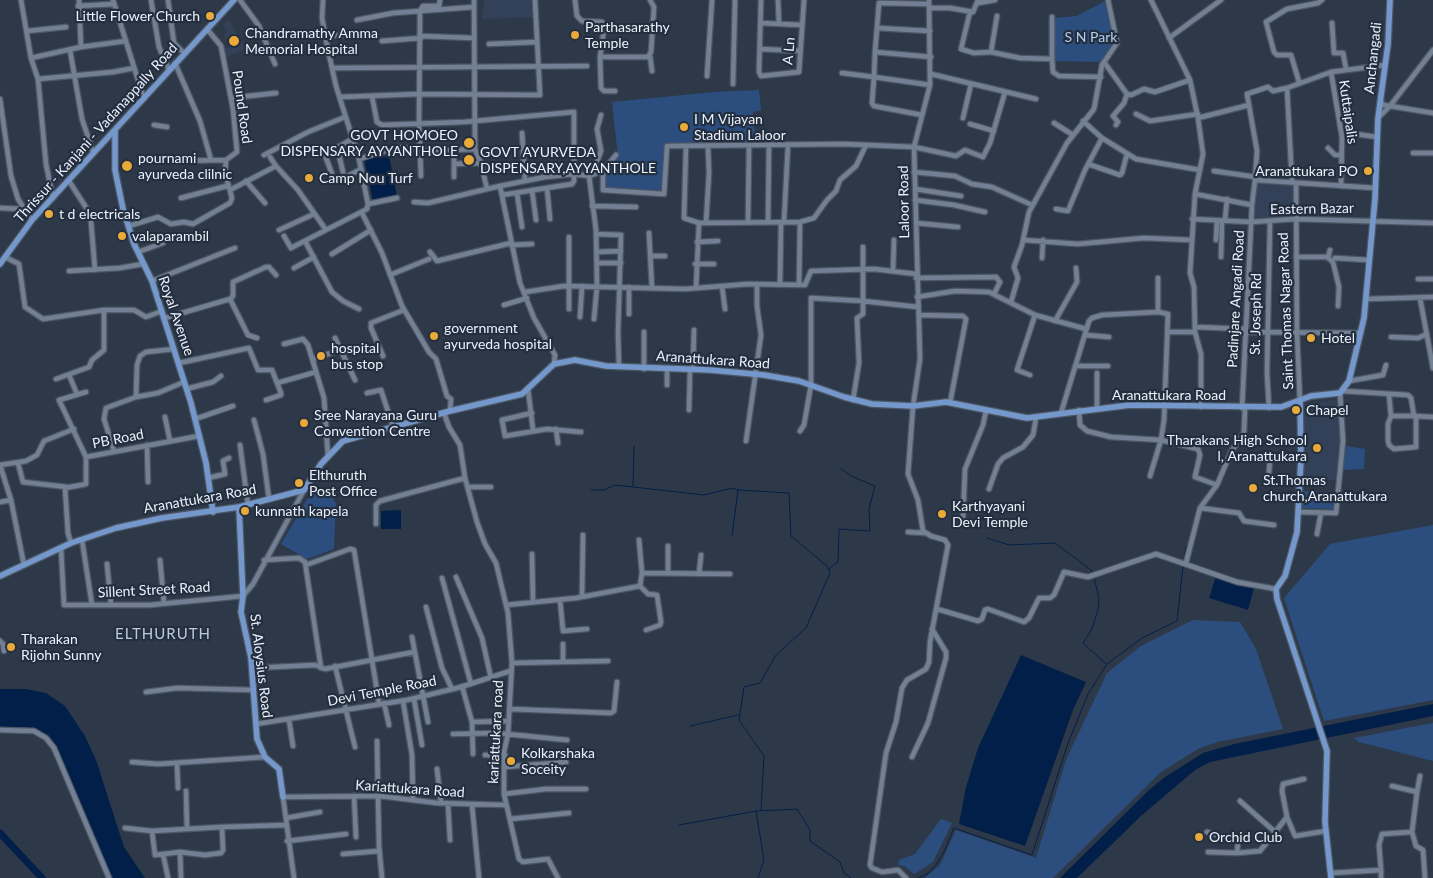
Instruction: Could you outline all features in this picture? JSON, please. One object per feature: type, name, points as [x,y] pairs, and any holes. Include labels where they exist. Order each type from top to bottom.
[{"type":"main road","name":"Thrissur - Kanjani - Vadanappally Road","points":[[0,264],[32,220],[53,200],[93,152],[234,0]]},
{"type":"main road","name":"Anchangadi","points":[[1378,118],[1385,65],[1390,0]]},
{"type":"main road","points":[[1342,392],[1349,381],[1361,333],[1366,300],[1375,188],[1378,118]]},
{"type":"main road","name":"Royal Avenue","points":[[115,130],[115,170],[122,209],[138,252],[152,281],[179,363],[199,436],[213,512]]},
{"type":"main road","name":"Aranattukara Road","points":[[554,364],[575,360],[644,369],[756,374],[811,385],[854,400],[872,404],[913,406],[938,402],[950,403],[1006,416],[1036,418],[1097,408],[1165,405],[1269,408],[1287,406],[1311,396],[1342,392]]},
{"type":"main road","points":[[304,490],[338,444],[350,438],[522,394],[554,364]]},
{"type":"main road","points":[[1300,402],[1301,459],[1297,532],[1285,576],[1276,590],[1277,599],[1328,751],[1325,786],[1326,831],[1331,875]]},
{"type":"main road","name":"Aranattukara Road","points":[[0,576],[72,543],[116,528],[162,518],[239,507],[304,490]]},
{"type":"main road","name":"St. Aloysius Road","points":[[239,507],[243,596],[241,612],[252,668],[257,740],[265,757],[279,769],[282,797]]},
{"type":"street","points":[[21,0],[31,58],[38,79],[46,164],[53,200]]},
{"type":"street","points":[[151,0],[159,47],[169,70]]},
{"type":"street","points":[[168,0],[175,46],[184,53]]},
{"type":"street","points":[[240,0],[259,26],[275,64]]},
{"type":"street","points":[[323,0],[322,18],[333,68],[345,117],[359,159],[368,204]]},
{"type":"street","points":[[421,176],[419,149],[420,11],[423,6],[439,6],[440,0]]},
{"type":"street","points":[[474,0],[475,149],[481,163],[486,188]]},
{"type":"street","points":[[340,97],[419,94],[540,95],[536,0]]},
{"type":"street","points":[[575,0],[577,16],[582,22],[602,22],[604,29],[600,56],[601,88],[604,91],[615,91]]},
{"type":"street","points":[[650,0],[654,7],[650,56],[652,71]]},
{"type":"street","points":[[707,76],[712,0]]},
{"type":"street","points":[[733,84],[735,0]]},
{"type":"street","name":"A Ln","points":[[761,0],[759,72],[761,76],[799,72],[804,0]]},
{"type":"street","points":[[778,0],[779,24]]},
{"type":"street","points":[[922,115],[874,106],[872,103],[878,1],[929,4],[970,12],[975,11],[978,1],[995,0]]},
{"type":"street","points":[[1011,302],[1018,278],[1014,267],[1032,205],[1073,135],[1094,109],[1104,62],[1117,43],[1108,0]]},
{"type":"street","points":[[1151,0],[1190,80],[1204,148],[1192,220],[1190,273],[1194,287],[1195,329],[1200,348],[1202,407]]},
{"type":"street","points":[[1169,38],[1220,0]]},
{"type":"street","points":[[1299,82],[1291,55],[1274,52],[1266,22],[1287,9],[1318,3],[1322,0]]},
{"type":"street","points":[[82,47],[78,3],[113,2],[144,99]]},
{"type":"street","name":"Laloor Road","points":[[926,534],[921,526],[918,500],[908,474],[913,406],[920,359],[916,276],[914,148],[930,85],[929,4]]},
{"type":"street","points":[[357,20],[393,13],[474,7]]},
{"type":"street","points":[[970,12],[961,49],[974,53],[991,52],[1020,58],[1052,59]]},
{"type":"street","points":[[991,52],[997,16]]},
{"type":"street","points":[[1052,17],[1053,72],[1058,76],[1101,77]]},
{"type":"street","points":[[1332,23],[1334,53],[1343,53],[1346,69]]},
{"type":"street","points":[[761,24],[802,25]]},
{"type":"street","points":[[27,31],[66,27]]},
{"type":"street","points":[[877,28],[930,31]]},
{"type":"street","name":"Pound Road","points":[[170,161],[226,160],[235,156],[238,148],[221,46],[207,29]]},
{"type":"street","points":[[327,36],[355,34]]},
{"type":"street","points":[[382,42],[421,37],[473,38]]},
{"type":"street","points":[[31,58],[82,47],[126,41]]},
{"type":"street","points":[[489,44],[537,42]]},
{"type":"street","points":[[760,49],[800,51]]},
{"type":"street","points":[[70,50],[82,119],[93,152]]},
{"type":"street","points":[[1378,118],[1390,106],[1433,50]]},
{"type":"street","points":[[875,52],[931,57]]},
{"type":"street","points":[[600,56],[650,56]]},
{"type":"street","points":[[1104,62],[1127,94]]},
{"type":"street","points":[[175,63],[200,121],[211,160]]},
{"type":"street","points":[[1255,179],[1257,151],[1247,94],[1268,87],[1273,91],[1287,88],[1299,82],[1331,72],[1385,65]]},
{"type":"street","points":[[333,68],[587,66]]},
{"type":"street","points":[[38,79],[134,68]]},
{"type":"street","name":"Kuttaipalis","points":[[1331,72],[1340,121],[1341,186]]},
{"type":"street","points":[[842,74],[930,85]]},
{"type":"street","points":[[931,74],[1036,99]]},
{"type":"street","points":[[1127,94],[1144,89],[1155,92],[1190,80]]},
{"type":"street","points":[[963,118],[970,84]]},
{"type":"street","name":"Saint Thomas Nagar Road","points":[[1287,88],[1294,183],[1300,402]]},
{"type":"street","points":[[603,171],[603,190],[664,194],[667,146],[866,145],[914,148],[956,156],[965,150],[983,157],[987,154],[1005,92]]},
{"type":"street","points":[[231,98],[276,93]]},
{"type":"street","points":[[1116,126],[1118,122],[1114,116],[1127,94]]},
{"type":"street","points":[[372,96],[378,123],[475,121],[574,112],[574,174],[572,184],[502,196]]},
{"type":"street","points":[[0,99],[2,135],[11,176],[24,209],[32,220]]},
{"type":"street","points":[[1381,101],[1384,105],[1433,113]]},
{"type":"street","points":[[1136,114],[1145,121],[1156,121],[1198,116],[1249,105]]},
{"type":"street","points":[[594,319],[597,286],[597,252],[590,176],[601,151],[597,129],[602,118],[600,115]]},
{"type":"street","points":[[264,155],[308,132],[345,117]]},
{"type":"street","points":[[1083,121],[1102,138],[1140,161],[1200,170]]},
{"type":"street","points":[[1054,123],[1073,135]]},
{"type":"street","points":[[970,124],[994,130]]},
{"type":"street","points":[[154,125],[167,127]]},
{"type":"street","points":[[522,133],[526,180]]},
{"type":"street","points":[[1348,133],[1377,138]]},
{"type":"street","points":[[1056,209],[1068,211],[1088,164],[1102,138]]},
{"type":"street","points":[[332,174],[325,155],[352,139]]},
{"type":"street","points":[[768,222],[769,145]]},
{"type":"street","points":[[780,285],[788,145]]},
{"type":"street","points":[[686,147],[684,216],[699,223],[800,222],[814,218],[827,200],[836,192],[840,180],[856,166],[866,145]]},
{"type":"street","points":[[748,146],[748,222]]},
{"type":"street","points":[[337,147],[342,172]]},
{"type":"street","points":[[359,159],[398,147],[454,150],[475,149]]},
{"type":"street","points":[[706,223],[709,173],[708,147]]},
{"type":"street","points":[[1328,148],[1335,155],[1342,155]]},
{"type":"street","points":[[454,150],[454,177]]},
{"type":"street","points":[[1413,153],[1433,153]]},
{"type":"street","points":[[1088,164],[1103,171],[1120,175],[1127,154]]},
{"type":"street","points":[[414,202],[428,203],[526,180],[574,174],[590,176],[603,171],[616,155]]},
{"type":"street","points":[[270,157],[298,190],[326,230]]},
{"type":"street","points":[[129,226],[158,217],[172,224],[184,222],[193,224],[230,203],[225,173],[226,160]]},
{"type":"street","points":[[454,164],[481,163]]},
{"type":"street","points":[[181,198],[228,188],[276,166]]},
{"type":"street","points":[[344,178],[361,168]]},
{"type":"street","points":[[914,172],[955,176],[972,184],[992,187],[1032,205]]},
{"type":"street","points":[[1214,172],[1294,183],[1375,188]]},
{"type":"street","name":"Padinjare Angadi Road","points":[[1200,508],[1217,485],[1231,452],[1244,432],[1245,331],[1255,179]]},
{"type":"street","points":[[246,180],[266,203]]},
{"type":"street","points":[[69,181],[87,209],[91,222],[95,270]]},
{"type":"street","points":[[500,186],[511,244],[526,298],[534,318],[555,354],[554,364]]},
{"type":"street","points":[[547,188],[550,219]]},
{"type":"street","points":[[915,189],[961,196]]},
{"type":"street","points":[[532,190],[536,220]]},
{"type":"street","points":[[518,193],[522,227]]},
{"type":"street","points":[[1195,194],[1252,205]]},
{"type":"street","points":[[284,236],[291,248],[362,213],[368,204],[397,198]]},
{"type":"street","points":[[1216,240],[1227,199]]},
{"type":"street","points":[[915,200],[954,205],[985,212]]},
{"type":"street","points":[[592,206],[636,207]]},
{"type":"street","points":[[0,208],[24,209]]},
{"type":"street","name":"kariattukara road","points":[[362,213],[371,230],[404,310],[429,352],[436,359],[447,396],[451,399],[447,412],[450,427],[460,445],[465,478],[483,536],[496,563],[506,605],[512,662],[508,734],[504,755],[504,794],[506,805],[520,861],[548,859],[558,878]]},
{"type":"street","points":[[279,230],[314,214]]},
{"type":"street","name":"Eastern Bazar","points":[[1192,220],[1251,222],[1295,219],[1433,223]]},
{"type":"street","points":[[1221,221],[1221,257]]},
{"type":"street","name":"St. Joseph Rd","points":[[1269,408],[1267,333],[1270,221]]},
{"type":"street","points":[[799,285],[800,222]]},
{"type":"street","points":[[696,288],[699,223]]},
{"type":"street","points":[[916,224],[958,227]]},
{"type":"street","points":[[332,254],[371,230]]},
{"type":"street","points":[[649,233],[652,288]]},
{"type":"street","points":[[596,234],[621,235],[619,367]]},
{"type":"street","points":[[569,237],[569,309]]},
{"type":"street","points":[[1023,240],[1078,244],[1124,242],[1144,238],[1191,240]]},
{"type":"street","points":[[893,272],[894,240]]},
{"type":"street","points":[[1042,258],[1043,240]]},
{"type":"street","points":[[305,241],[337,297],[359,309]]},
{"type":"street","points":[[697,242],[718,241]]},
{"type":"street","points":[[138,252],[163,243]]},
{"type":"street","points":[[430,252],[437,261],[511,244],[532,244]]},
{"type":"street","points":[[854,400],[859,363],[857,318],[864,314],[863,247]]},
{"type":"street","points":[[152,281],[235,248]]},
{"type":"street","points":[[1327,257],[1330,250]]},
{"type":"street","points":[[597,252],[621,251]]},
{"type":"street","points":[[650,256],[664,256]]},
{"type":"street","points":[[6,257],[19,264],[25,307],[38,317],[47,319],[104,310],[134,310],[146,317],[162,311]]},
{"type":"street","points":[[294,268],[314,257]]},
{"type":"street","points":[[1296,257],[1327,257],[1332,262],[1339,287],[1338,306]]},
{"type":"street","points":[[1335,258],[1368,260]]},
{"type":"street","points":[[390,275],[429,260]]},
{"type":"street","points":[[597,263],[621,263]]},
{"type":"street","points":[[69,271],[143,264]]},
{"type":"street","points":[[696,264],[714,264]]},
{"type":"street","points":[[164,318],[230,300],[233,296],[233,282],[266,267],[269,267],[276,275]]},
{"type":"street","points":[[1055,321],[1077,282],[1076,268]]},
{"type":"street","points":[[525,292],[570,286],[696,288],[757,284],[799,285],[807,284],[811,271],[863,270],[916,276],[996,277],[1000,282],[994,294]]},
{"type":"street","points":[[1158,278],[1158,312]]},
{"type":"street","points":[[1418,279],[1433,279]]},
{"type":"street","points":[[746,441],[761,335],[756,306],[757,284]]},
{"type":"street","points":[[580,318],[582,286]]},
{"type":"street","points":[[722,286],[725,310]]},
{"type":"street","points":[[630,287],[630,314]]},
{"type":"street","points":[[917,296],[955,291],[994,294],[1035,315],[1086,329]]},
{"type":"street","points":[[1366,300],[1433,297]]},
{"type":"street","points":[[504,305],[526,298]]},
{"type":"street","points":[[800,430],[804,425],[811,385],[812,298],[863,301],[918,308]]},
{"type":"street","points":[[1420,298],[1433,368]]},
{"type":"street","points":[[230,300],[248,335],[257,338]]},
{"type":"street","points":[[56,380],[89,367],[92,360],[104,350],[104,310]]},
{"type":"street","points":[[383,356],[371,328],[371,323],[404,310]]},
{"type":"street","points":[[1061,413],[1089,321],[1096,316],[1166,312],[1169,317],[1165,405],[1161,440],[1150,476]]},
{"type":"street","points":[[1030,375],[1018,372],[1017,370],[1035,315]]},
{"type":"street","points":[[919,316],[963,316],[966,318],[950,403]]},
{"type":"street","points":[[1168,332],[1195,329],[1267,333],[1361,333]]},
{"type":"street","points":[[689,410],[694,330]]},
{"type":"street","points":[[644,332],[644,369]]},
{"type":"street","points":[[1391,337],[1418,338],[1427,334]]},
{"type":"street","points":[[1085,335],[1109,337]]},
{"type":"street","points":[[335,338],[354,380]]},
{"type":"street","points":[[284,344],[303,339],[307,342],[324,398],[328,456]]},
{"type":"street","points":[[179,363],[247,347],[250,349],[258,370],[272,370],[277,383],[281,395],[266,400]]},
{"type":"street","points":[[136,397],[137,365],[140,356],[146,352],[174,349]]},
{"type":"street","points":[[313,359],[340,350]]},
{"type":"street","points":[[1349,381],[1383,375],[1386,365]]},
{"type":"street","points":[[1076,366],[1108,366]]},
{"type":"street","points":[[667,370],[667,386]]},
{"type":"street","points":[[277,383],[316,372]]},
{"type":"street","points":[[1097,373],[1097,408]]},
{"type":"street","points":[[69,375],[77,394]]},
{"type":"street","points":[[114,451],[104,412],[111,404],[185,386],[213,382],[221,376]]},
{"type":"street","points":[[528,389],[533,430]]},
{"type":"street","points":[[367,393],[381,390],[393,427]]},
{"type":"street","points":[[86,392],[59,400],[86,456]]},
{"type":"street","points":[[1298,512],[1334,513],[1337,511],[1338,473],[1343,433],[1342,392],[1410,396],[1415,417],[1416,447],[1394,449],[1389,445],[1388,424],[1391,416],[1389,395]]},
{"type":"street","points":[[195,419],[233,406]]},
{"type":"street","points":[[1079,410],[1080,425],[1087,432],[1111,437],[1161,440],[1198,450],[1200,455],[1195,477],[1217,485]]},
{"type":"street","points":[[963,518],[965,469],[983,425],[986,411]]},
{"type":"street","points":[[532,413],[504,418],[501,424],[504,436],[533,430],[556,429],[581,432]]},
{"type":"street","points":[[1391,416],[1433,417]]},
{"type":"street","points":[[165,417],[170,441]]},
{"type":"street","points":[[990,489],[998,464],[1003,458],[1023,447],[1032,435],[1036,418]]},
{"type":"street","points":[[254,420],[263,454],[269,498]]},
{"type":"street","points":[[24,564],[0,465],[18,463],[37,455],[44,441],[74,429]]},
{"type":"street","points":[[556,429],[558,443]]},
{"type":"street","name":"PB Road","points":[[67,487],[86,484],[86,456],[199,436]]},
{"type":"street","points":[[147,445],[148,482]]},
{"type":"street","points":[[240,445],[248,505]]},
{"type":"street","points":[[208,478],[225,474],[223,461],[229,458]]},
{"type":"street","points":[[1269,472],[1270,459],[1301,459]]},
{"type":"street","points":[[18,463],[23,482],[67,487],[65,493],[68,533],[72,543]]},
{"type":"street","points":[[376,524],[376,505],[380,502],[465,478]]},
{"type":"street","points":[[468,487],[491,487]]},
{"type":"street","points":[[243,596],[253,584],[264,560],[304,490]]},
{"type":"street","points":[[0,502],[10,500]]},
{"type":"street","points":[[1186,563],[1200,508],[1239,513],[1244,520],[1274,525]]},
{"type":"street","points":[[1317,534],[1321,513]]},
{"type":"street","points":[[906,878],[898,870],[878,872],[871,867],[870,862],[886,753],[896,722],[902,688],[907,680],[926,669],[948,545],[945,540],[926,534],[908,532]]},
{"type":"street","points":[[582,596],[583,535]]},
{"type":"street","points":[[82,540],[92,605]]},
{"type":"street","points":[[639,540],[642,572],[640,586]]},
{"type":"street","points":[[668,546],[668,573]]},
{"type":"street","name":"Sillent Street Road","points":[[61,548],[64,605],[164,603],[243,596]]},
{"type":"street","points":[[306,565],[350,549],[354,550],[372,660],[389,725]]},
{"type":"street","points":[[532,554],[533,602]]},
{"type":"street","points":[[937,609],[978,621],[982,620],[985,610],[988,609],[1024,622],[1029,618],[1039,598],[1053,597],[1064,572],[1082,577],[1092,576],[1151,554],[1162,554],[1237,582],[1276,590]]},
{"type":"street","points":[[699,574],[701,555]]},
{"type":"street","points":[[264,560],[299,558],[304,560],[321,668]]},
{"type":"street","points":[[160,560],[164,603]]},
{"type":"street","points":[[107,564],[111,605]]},
{"type":"street","points":[[642,572],[730,574]]},
{"type":"street","points":[[456,577],[482,638],[491,678]]},
{"type":"street","points":[[442,578],[471,684]]},
{"type":"street","points":[[506,605],[560,600],[640,586]]},
{"type":"street","points":[[640,586],[648,594],[657,595],[661,622],[660,625],[646,630]]},
{"type":"street","points":[[560,600],[563,631],[587,629]]},
{"type":"street","points":[[426,607],[442,668],[452,689]]},
{"type":"street","points":[[912,757],[928,723],[946,658],[946,652],[932,629]]},
{"type":"street","points":[[412,638],[428,722]]},
{"type":"street","points":[[0,641],[3,644],[4,651]]},
{"type":"street","points":[[563,644],[563,662]]},
{"type":"street","points":[[252,668],[315,665],[321,668],[414,652]]},
{"type":"street","points":[[512,662],[608,661]]},
{"type":"street","points":[[335,666],[355,746]]},
{"type":"street","name":"Devi Temple Road","points":[[256,724],[290,720],[346,708],[404,701],[471,684],[510,671]]},
{"type":"street","points":[[510,709],[610,713],[614,711],[617,682]]},
{"type":"street","points":[[462,686],[472,722],[473,754]]},
{"type":"street","points":[[146,692],[177,688],[254,690]]},
{"type":"street","points":[[414,698],[422,745]]},
{"type":"street","points":[[404,701],[412,755],[413,800]]},
{"type":"street","points":[[290,720],[293,746]]},
{"type":"street","points":[[472,722],[509,721]]},
{"type":"street","points":[[0,730],[34,731],[46,738],[54,748],[108,878]]},
{"type":"street","points":[[453,734],[508,734],[567,740]]},
{"type":"street","points":[[378,742],[380,796],[379,851],[382,878]]},
{"type":"street","points":[[485,755],[504,755]]},
{"type":"street","points":[[132,762],[177,763],[265,757]]},
{"type":"street","points":[[505,767],[566,762]]},
{"type":"street","points":[[177,763],[178,788]]},
{"type":"street","points":[[436,769],[441,803]]},
{"type":"street","points":[[1420,776],[1412,832],[1416,846],[1423,850],[1425,878]]},
{"type":"street","points":[[1304,779],[1286,782],[1282,787],[1287,817],[1296,836],[1326,831]]},
{"type":"street","points":[[1392,786],[1417,792]]},
{"type":"street","points":[[504,794],[586,789]]},
{"type":"street","points":[[186,792],[187,829]]},
{"type":"street","points":[[354,796],[356,837]]},
{"type":"street","name":"Kariattukara Road","points":[[282,797],[380,796],[448,804],[506,805]]},
{"type":"street","name":"St. Aloysius Road","points":[[282,797],[287,825],[287,841],[294,878]]},
{"type":"street","points":[[1240,801],[1274,831]]},
{"type":"street","points":[[448,804],[450,840]]},
{"type":"street","points":[[472,805],[479,878]]},
{"type":"street","points":[[286,818],[320,812]]},
{"type":"street","points":[[510,819],[569,812]]},
{"type":"street","points":[[1208,852],[1237,853],[1260,850],[1287,817]]},
{"type":"street","points":[[124,828],[152,831],[287,825]]},
{"type":"street","points":[[152,831],[155,855],[180,852],[205,855],[221,854],[223,850],[222,827]]},
{"type":"street","points":[[1207,832],[1238,841],[1237,853]]},
{"type":"street","points":[[1381,878],[1379,845],[1382,834],[1412,832]]},
{"type":"street","points":[[287,841],[346,834]]},
{"type":"street","points":[[343,854],[379,851]]},
{"type":"street","points":[[180,852],[181,878]]},
{"type":"street","points":[[163,854],[168,878]]},
{"type":"street","points":[[1331,875],[1380,870]]},
{"type":"shaded area","points":[[484,0],[532,0],[535,17],[482,19]]},
{"type":"shaded area","name":"Chandramathy Amma Memorial Hospital","points":[[229,20],[246,49],[226,57],[223,49],[230,47],[224,36],[227,31],[223,25]]},
{"type":"shaded area","points":[[389,156],[397,196],[373,201],[364,159]]},
{"type":"shaded area","points":[[1257,182],[1295,184],[1294,217],[1252,221]]},
{"type":"shaded area","points":[[1338,400],[1341,440],[1337,480],[1301,480],[1303,405],[1306,403]]},
{"type":"shaded area","points":[[401,510],[401,529],[381,529],[381,511]]},
{"type":"shaded area","points":[[1216,576],[1254,588],[1248,610],[1209,598]]},
{"type":"shaded area","points":[[1021,655],[1086,682],[1073,710],[1025,846],[959,824],[966,787],[978,748]]},
{"type":"shaded area","points":[[0,689],[25,689],[46,693],[65,706],[85,736],[96,760],[124,847],[145,878],[110,878],[47,737],[36,730],[24,727],[0,728]]},
{"type":"shaded area","points":[[1433,704],[1433,716],[1210,762],[1195,770],[1141,816],[1077,878],[1060,878],[1149,790],[1165,777],[1203,753],[1234,744]]},
{"type":"green space","name":"S N Park","points":[[1107,0],[1117,43],[1104,62],[1053,61],[1055,18],[1077,16]]},
{"type":"green space","name":"I M Vijayan Stadium Laloor","points":[[759,90],[761,110],[753,112],[756,143],[665,143],[662,190],[659,192],[609,189],[606,185],[606,169],[618,156],[612,102],[715,92]]},
{"type":"green space","points":[[1346,446],[1365,449],[1364,469],[1341,470]]},
{"type":"green space","points":[[1302,491],[1334,492],[1333,509],[1302,508]]},
{"type":"green space","points":[[311,493],[333,498],[336,504],[334,549],[307,559],[281,544]]},
{"type":"green space","points":[[1433,525],[1433,700],[1324,721],[1284,598],[1330,544]]},
{"type":"green space","points":[[1193,620],[1240,622],[1256,649],[1283,729],[1217,742],[1198,749],[1161,772],[1053,878],[925,878],[940,865],[956,830],[1036,858],[1066,760],[1107,673],[1141,646]]},
{"type":"green space","points":[[1433,723],[1433,761],[1359,742],[1354,738]]},
{"type":"green space","points":[[941,819],[952,823],[933,862],[914,874],[905,866],[898,865],[899,860],[915,854]]},
{"type":"waterway","points":[[633,487],[634,446]]},
{"type":"waterway","points":[[829,569],[838,562],[839,529],[870,531],[869,509],[875,486],[851,476],[841,469]]},
{"type":"waterway","points":[[591,490],[604,490],[615,485],[704,495],[732,488],[789,493],[791,536],[828,567],[830,573],[806,628],[776,655],[760,683],[744,687],[739,720],[764,756],[761,810]]},
{"type":"waterway","points":[[732,536],[738,490]]},
{"type":"waterway","points":[[987,538],[1009,545],[1055,543],[1091,570],[1092,574]]},
{"type":"waterway","points":[[1184,559],[1186,547]]},
{"type":"waterway","points":[[918,878],[927,874],[936,865],[944,852],[954,828],[1032,855],[1068,743],[1088,694],[1107,664],[1142,638],[1177,621],[1183,566]]},
{"type":"waterway","points":[[1094,578],[1099,598],[1098,609],[1092,629],[1083,643],[1106,664]]},
{"type":"waterway","points":[[690,726],[738,715]]},
{"type":"waterway","points":[[679,825],[756,811],[797,809],[810,830],[810,841],[840,862],[844,873],[851,878]]},
{"type":"waterway","points":[[756,811],[764,860],[758,878]]},
{"type":"waterway","points":[[0,833],[42,878]]},
{"type":"place","name":"Little Flower Church","points":[[210,16]]},
{"type":"place","name":"Parthasarathy Temple","points":[[575,35]]},
{"type":"place","name":"Chandramathy Amma Memorial Hospital","points":[[234,41]]},
{"type":"place","name":"I M Vijayan Stadium Laloor","points":[[684,127]]},
{"type":"place","name":"GOVT HOMOEO DISPENSARY AYYANTHOLE","points":[[469,143]]},
{"type":"place","name":"GOVT AYURVEDA DISPENSARY,AYYANTHOLE","points":[[469,160]]},
{"type":"place","name":"pournami ayurveda clilnic","points":[[127,166]]},
{"type":"place","name":"Aranattukara PO","points":[[1368,171]]},
{"type":"place","name":"Camp Nou Turf","points":[[309,178]]},
{"type":"place","name":"t d electricals","points":[[49,214]]},
{"type":"place","name":"valaparambil","points":[[122,236]]},
{"type":"place","name":"government ayurveda hospital","points":[[434,336]]},
{"type":"place","name":"Hotel","points":[[1311,338]]},
{"type":"place","name":"hospital bus stop","points":[[321,356]]},
{"type":"place","name":"Chapel","points":[[1296,410]]},
{"type":"place","name":"Sree Narayana Guru Convention Centre","points":[[304,423]]},
{"type":"place","name":"Tharakans High School l, Aranattukara","points":[[1317,448]]},
{"type":"place","name":"Elthuruth Post Office","points":[[299,483]]},
{"type":"place","name":"St.Thomas church,Aranattukara","points":[[1253,488]]},
{"type":"place","name":"kunnath kapela","points":[[245,511]]},
{"type":"place","name":"Karthyayani Devi Temple","points":[[942,514]]},
{"type":"place","name":"Tharakan Rijohn Sunny","points":[[11,647]]},
{"type":"place","name":"Kolkarshaka Soceity","points":[[511,761]]},
{"type":"place","name":"Orchid Club","points":[[1199,837]]},
{"type":"district","name":"ELTHURUTH","points":[[163,634]]}]
